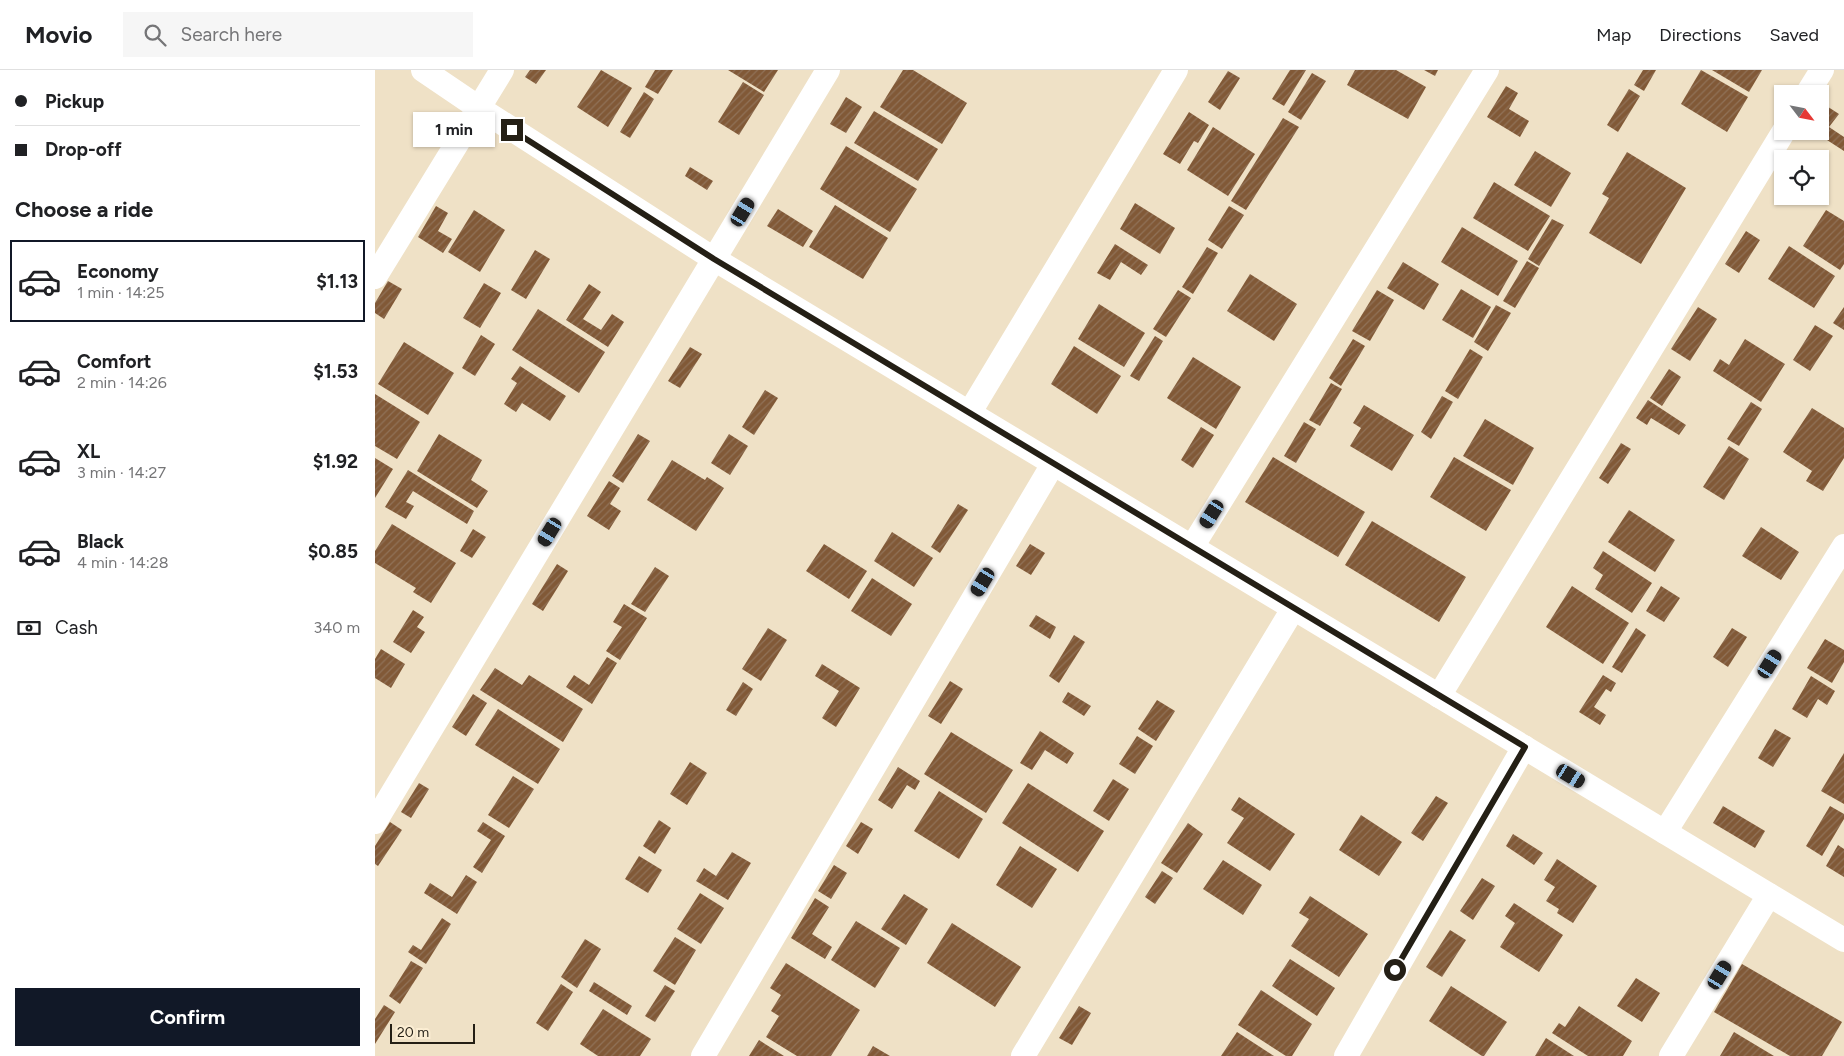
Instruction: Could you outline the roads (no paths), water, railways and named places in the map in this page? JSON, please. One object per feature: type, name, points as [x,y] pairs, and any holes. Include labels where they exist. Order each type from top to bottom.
[{"type":"street","points":[[423,70],[714,259],[1844,940]]},
{"type":"street","points":[[375,277],[502,70]]},
{"type":"street","points":[[375,822],[829,70]]},
{"type":"street","points":[[970,412],[1176,70]]},
{"type":"street","points":[[1191,547],[1487,70]]},
{"type":"street","points":[[1813,85],[1822,70]]},
{"type":"street","points":[[1439,696],[1779,140]]},
{"type":"street","points":[[703,1056],[1053,464]]},
{"type":"street","points":[[1665,832],[1844,546]]},
{"type":"street","points":[[1023,1056],[1293,608]]},
{"type":"street","points":[[1346,1056],[1525,747]]},
{"type":"street","points":[[1671,1056],[1769,895]]}]
